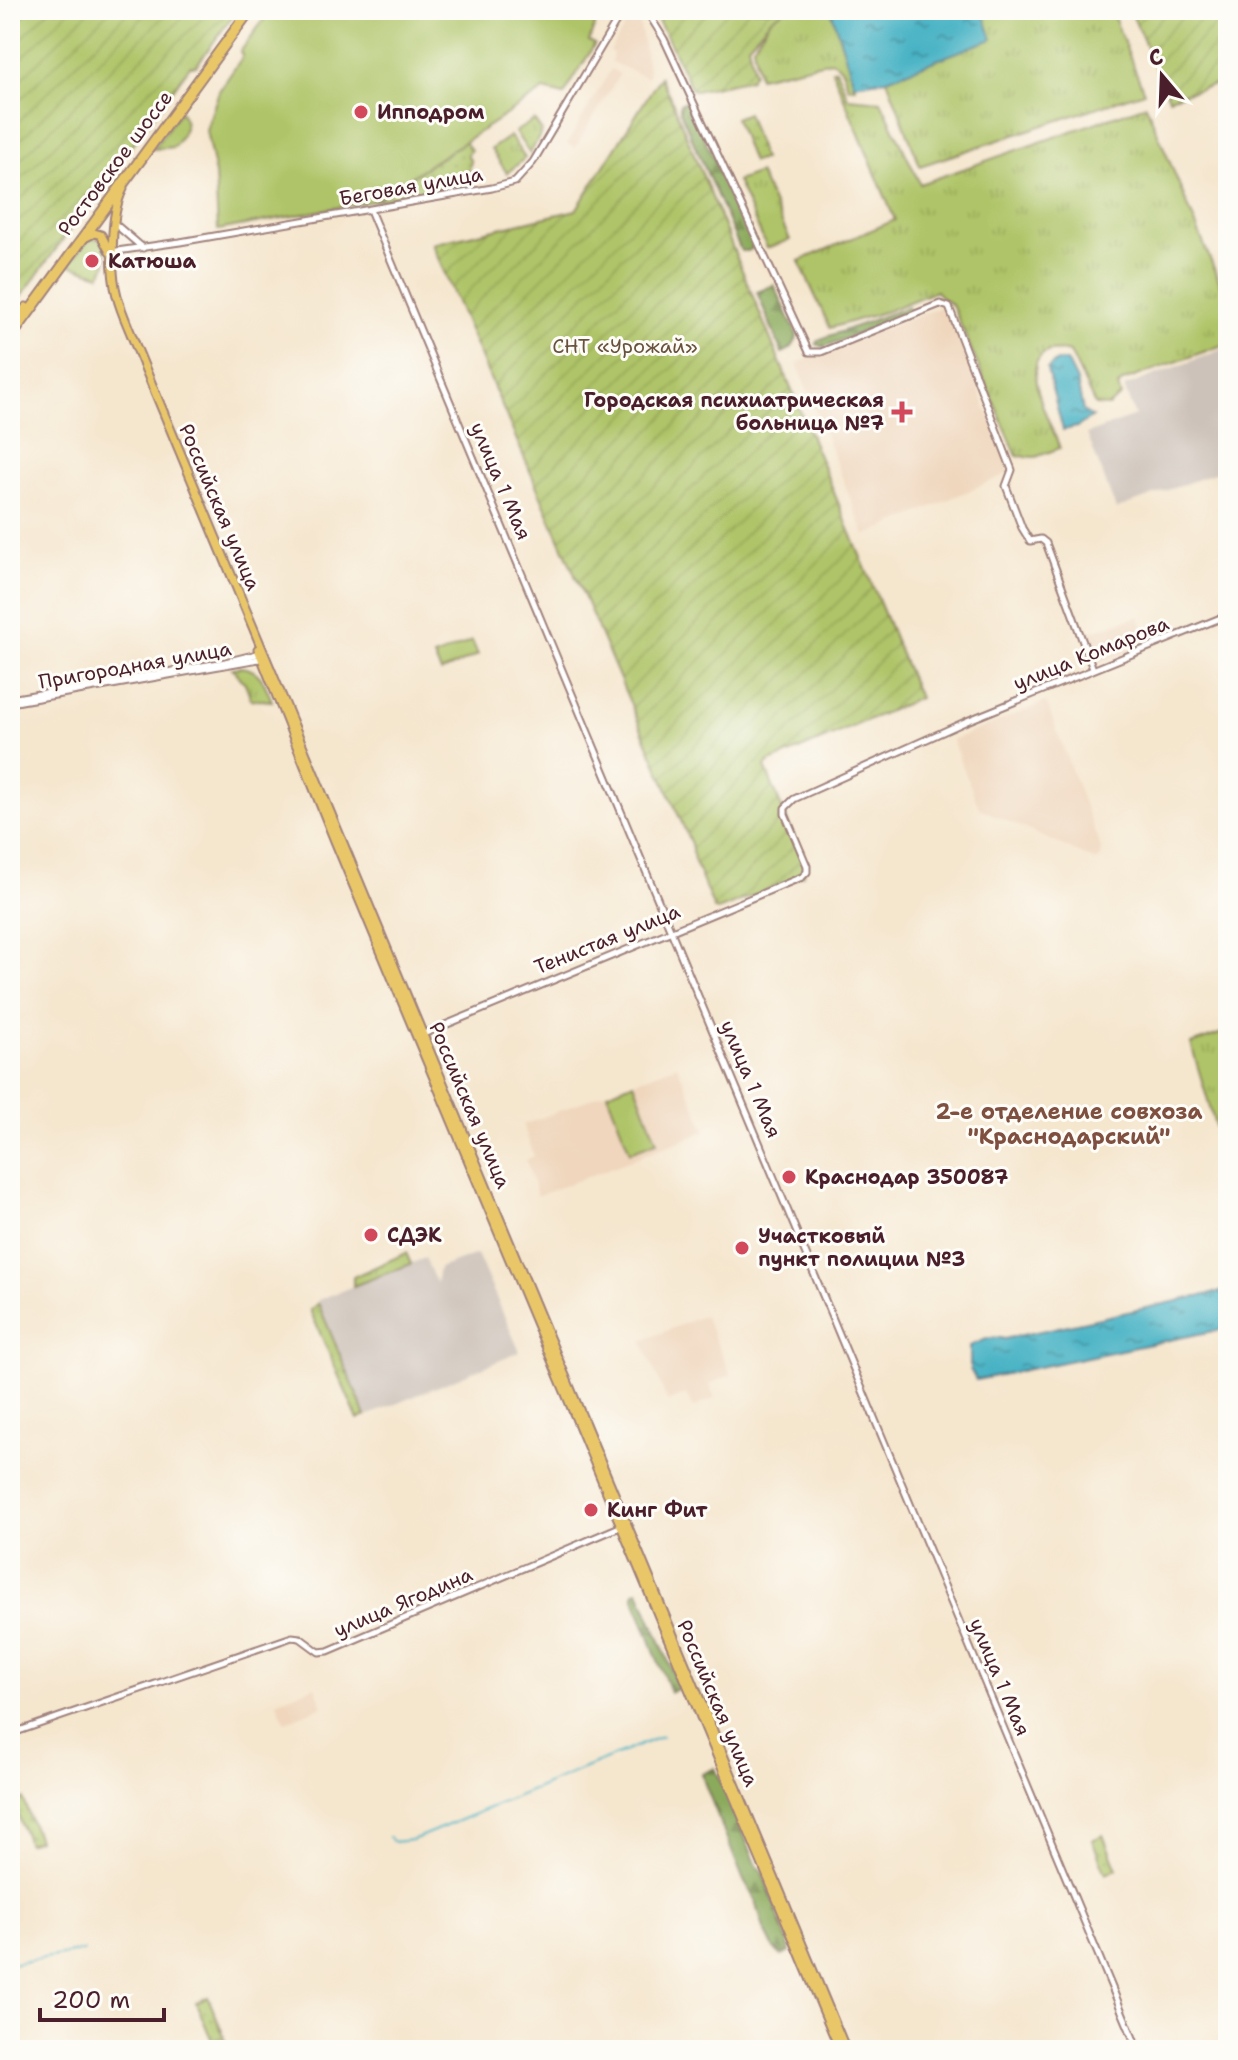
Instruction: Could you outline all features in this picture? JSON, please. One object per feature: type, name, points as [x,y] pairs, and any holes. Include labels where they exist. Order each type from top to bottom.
[{"type":"highway","name":"Ростовское шоссе","points":[[10,338],[248,10]]},
{"type":"highway","name":"Ростовское шоссе","points":[[10,328],[123,173],[248,10]]},
{"type":"main road","name":"Российская улица","points":[[136,166],[119,197],[112,252],[113,298],[623,1525],[846,2050]]},
{"type":"main road","name":"Российская улица","points":[[112,252],[110,240],[116,193],[123,173]]},
{"type":"main road","points":[[78,244],[90,234],[98,234],[112,252]]},
{"type":"main road","name":"Российская улица","points":[[420,1036],[616,1515],[623,1525],[625,1538],[840,2050]]},
{"type":"street","name":"Беговая улица","points":[[112,252],[492,188],[521,178],[623,10]]},
{"type":"street","points":[[646,10],[664,39],[809,352],[821,352],[945,304],[1011,467],[1006,486],[1022,528],[1030,541],[1045,541],[1093,669]]},
{"type":"street","name":"улица 1 Мая","points":[[370,210],[1138,2050]]},
{"type":"street","points":[[115,224],[143,248]]},
{"type":"street","name":"улица Комарова","points":[[808,870],[785,814],[787,805],[794,799],[967,721],[1228,615]]},
{"type":"street","name":"Пригородная улица","points":[[10,701],[262,656]]},
{"type":"street","name":"Тенистая улица","points":[[420,1036],[800,879],[808,870]]},
{"type":"street","points":[[616,1515],[610,1531],[625,1538]]},
{"type":"street","name":"улица Ягодина","points":[[10,1734],[292,1637],[300,1638],[319,1652],[328,1651],[623,1525]]},
{"type":"shaded area","points":[[631,17],[641,18],[649,73],[647,78],[611,62],[613,53],[610,51]]},
{"type":"shaded area","points":[[611,69],[620,74],[575,148],[567,144]]},
{"type":"shaded area","name":"Городская психиатрическая больница №7","points":[[943,306],[1009,466],[1007,474],[865,536],[797,363]]},
{"type":"shaded area","points":[[1228,347],[1228,468],[1116,509],[1087,434],[1135,416],[1124,387]]},
{"type":"shaded area","points":[[1139,616],[1148,645],[1094,666],[1082,634]]},
{"type":"shaded area","points":[[1046,702],[1102,851],[1101,858],[1096,861],[979,808],[952,740]]},
{"type":"shaded area","points":[[677,1065],[706,1131],[537,1196],[526,1160],[534,1156],[523,1125]]},
{"type":"shaded area","points":[[477,1254],[520,1352],[367,1416],[318,1300],[425,1258],[436,1283],[439,1268]]},
{"type":"shaded area","points":[[704,1315],[731,1375],[709,1384],[715,1398],[693,1408],[686,1394],[668,1402],[642,1341]]},
{"type":"shaded area","points":[[315,1686],[323,1706],[285,1722],[277,1702]]},
{"type":"green space","points":[[10,10],[237,10],[196,66],[190,66],[10,312]]},
{"type":"green space","name":"Ипподром","points":[[271,10],[601,10],[589,41],[595,44],[564,95],[544,90],[373,201],[218,230],[215,175],[206,130],[219,91],[243,56],[240,52]]},
{"type":"green space","points":[[652,10],[784,10],[771,19],[748,45],[754,72],[750,79],[695,91]]},
{"type":"green space","points":[[784,10],[831,10],[855,87],[848,87],[841,68],[831,61],[759,77],[753,46],[771,19]]},
{"type":"green space","points":[[982,10],[1111,10],[1144,92],[920,166],[887,79],[991,39]]},
{"type":"green space","points":[[1130,10],[1228,10],[1228,81],[1169,98]]},
{"type":"green space","points":[[836,69],[848,98],[881,101],[920,184],[1146,105],[1228,302],[1228,343],[1123,381],[1118,386],[1121,396],[1108,406],[1095,405],[1070,352],[1050,351],[1039,358],[1035,370],[1036,385],[1060,448],[1036,457],[1017,456],[952,305],[936,291],[887,311],[830,328],[799,261],[895,220],[832,70]]},
{"type":"green space","name":"СНТ «Урожай»","points":[[660,77],[919,698],[768,763],[765,767],[806,867],[803,875],[718,910],[714,909],[694,860],[691,844],[432,244],[576,210]]},
{"type":"green space","points":[[687,101],[752,240],[753,248],[748,251],[741,251],[680,111],[680,104]]},
{"type":"green space","points":[[180,111],[185,125],[174,147],[153,149]]},
{"type":"green space","points":[[747,113],[763,159],[752,162],[735,118]]},
{"type":"green space","points":[[534,120],[542,131],[530,154],[515,132]]},
{"type":"green space","points":[[510,136],[525,158],[507,173],[491,149]]},
{"type":"green space","points":[[465,142],[471,150],[467,154],[471,162],[466,185],[374,201]]},
{"type":"green space","points":[[759,173],[790,240],[767,248],[737,181]]},
{"type":"green space","points":[[94,238],[102,240],[106,254],[105,267],[100,275],[69,265],[86,241]]},
{"type":"green space","points":[[774,285],[797,335],[792,346],[782,353],[757,292]]},
{"type":"green space","points":[[908,307],[909,313],[824,347],[816,344],[818,340]]},
{"type":"green space","points":[[472,641],[478,655],[441,672],[434,657]]},
{"type":"green space","points":[[241,667],[258,674],[272,701],[251,699],[245,683],[232,668]]},
{"type":"green space","points":[[1228,1031],[1228,1169],[1191,1044]]},
{"type":"green space","points":[[634,1082],[657,1142],[630,1152],[607,1093]]},
{"type":"green space","points":[[406,1253],[411,1264],[353,1286],[353,1277]]},
{"type":"green space","points":[[318,1303],[366,1416],[358,1420],[310,1310]]},
{"type":"green space","points":[[639,1591],[677,1682],[678,1689],[670,1692],[634,1598],[634,1592]]},
{"type":"green space","points":[[715,1768],[757,1866],[762,1871],[787,1940],[790,1952],[782,1956],[774,1949],[764,1929],[756,1901],[744,1881],[706,1787],[702,1774]]},
{"type":"green space","points":[[23,1799],[38,1840],[28,1844],[13,1802]]},
{"type":"green space","points":[[1103,1835],[1117,1869],[1106,1874],[1092,1840]]},
{"type":"green space","points":[[208,1997],[226,2041],[223,2043],[220,2037],[212,2041],[196,2003]]},
{"type":"water","points":[[831,10],[982,10],[992,39],[887,79],[854,84]]},
{"type":"water","points":[[1057,361],[1067,361],[1077,381],[1083,411],[1092,417],[1077,427],[1063,430],[1047,369]]},
{"type":"water","points":[[1228,1290],[1228,1328],[976,1380],[970,1369],[970,1346],[986,1339],[1004,1339]]},
{"type":"waterway","points":[[389,1837],[393,1842],[412,1840],[662,1736]]},
{"type":"waterway","points":[[10,1964],[84,1951]]},
{"type":"place","name":"Ипподром","points":[[361,112]]},
{"type":"place","name":"Катюша","points":[[92,261]]},
{"type":"place","name":"Городская психиатрическая больница №7","points":[[902,412]]},
{"type":"place","name":"Краснодар 350087","points":[[789,1177]]},
{"type":"place","name":"СДЭК","points":[[371,1235]]},
{"type":"place","name":"Участковый пункт полиции №3","points":[[742,1248]]},
{"type":"place","name":"Кинг Фит","points":[[591,1510]]},
{"type":"district","name":"2-е отделение совхоза \"Краснодарский\"","points":[[1069,1124]]}]
